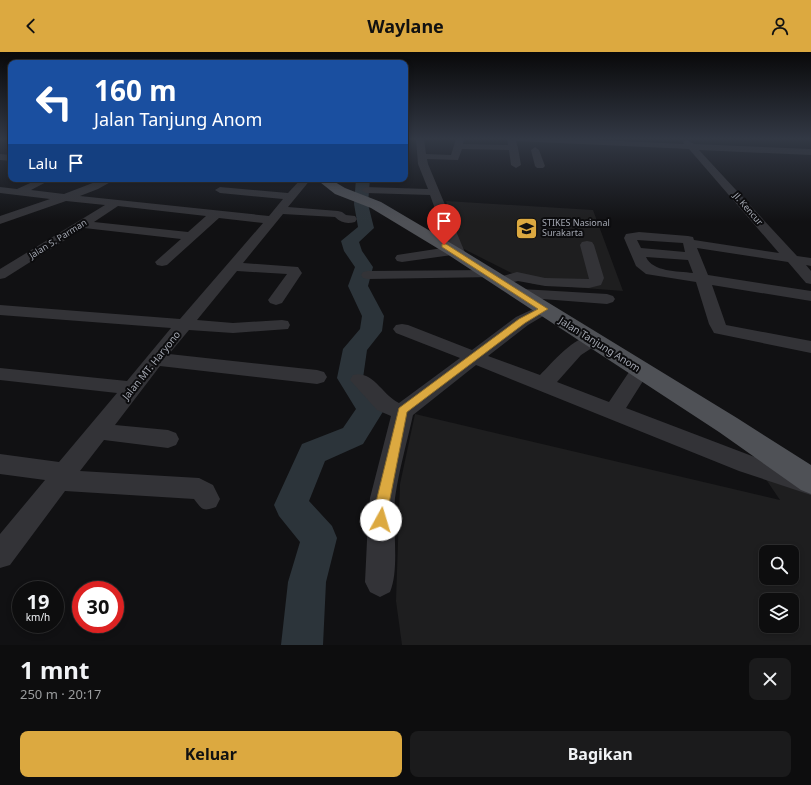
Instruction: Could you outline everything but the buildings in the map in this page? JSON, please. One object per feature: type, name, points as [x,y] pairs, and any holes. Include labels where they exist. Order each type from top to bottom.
[{"type":"main road","name":"Jalan Tanjung Anom","points":[[326,182],[340,191],[364,196],[521,294],[811,481]]},
{"type":"street","points":[[402,258],[456,253],[425,167]]},
{"type":"street","name":"Jl. Kencur","points":[[710,167],[811,280]]},
{"type":"street","points":[[7,190],[36,182]]},
{"type":"street","points":[[0,220],[105,182]]},
{"type":"street","name":"Jalan MT. Haryono","points":[[0,555],[155,359],[304,182]]},
{"type":"street","points":[[395,191],[399,182]]},
{"type":"street","points":[[0,227],[79,198],[94,187]]},
{"type":"street","points":[[7,190],[217,214],[281,209],[338,214],[343,218],[350,219]]},
{"type":"street","points":[[220,190],[281,209]]},
{"type":"street","points":[[364,196],[395,191],[434,192]]},
{"type":"street","name":"Jalan S. Parman","points":[[0,275],[116,203]]},
{"type":"street","points":[[162,262],[217,214]]},
{"type":"street","points":[[82,224],[191,236]]},
{"type":"street","points":[[688,240],[635,236],[630,238],[643,266],[651,271],[811,296]]},
{"type":"street","points":[[811,262],[698,244],[689,244],[720,329],[811,347]]},
{"type":"street","points":[[368,275],[495,278],[517,276],[546,282],[589,284],[596,282],[597,278],[587,245]]},
{"type":"street","points":[[636,252],[690,256]]},
{"type":"street","points":[[232,266],[293,270],[295,273],[276,300]]},
{"type":"street","points":[[521,294],[607,299]]},
{"type":"street","points":[[360,380],[384,404],[393,410],[403,410],[522,321],[544,309]]},
{"type":"street","points":[[0,310],[233,328],[282,325]]},
{"type":"street","points":[[402,329],[747,464],[811,485]]},
{"type":"street","points":[[542,385],[565,361],[592,340]]},
{"type":"street","points":[[155,359],[317,377]]},
{"type":"street","points":[[613,412],[640,370]]},
{"type":"street","points":[[0,374],[133,388]]},
{"type":"street","points":[[380,582],[381,520],[383,498],[403,410]]},
{"type":"street","points":[[98,431],[168,439]]},
{"type":"street","points":[[0,464],[62,476],[199,489],[204,493],[207,499]]},
{"type":"shaded area","name":"STIKES Nasional Surakarta","points":[[446,201],[593,210],[623,291],[533,284],[460,247]]},
{"type":"shaded area","points":[[415,414],[780,500],[759,469],[811,489],[811,645],[402,645],[396,601],[400,484]]},
{"type":"waterway","points":[[302,645],[307,582],[319,538],[291,505],[313,453],[353,436],[370,410],[350,378],[355,349],[371,331],[373,316],[358,286],[364,267],[353,251],[350,241],[366,228],[361,204],[363,182]]},
{"type":"place","name":"STIKES Nasional Surakarta","points":[[527,228]]},
{"type":"route","points":[[381,520],[383,498],[403,410],[441,380],[522,321],[544,309],[444,245]]}]
